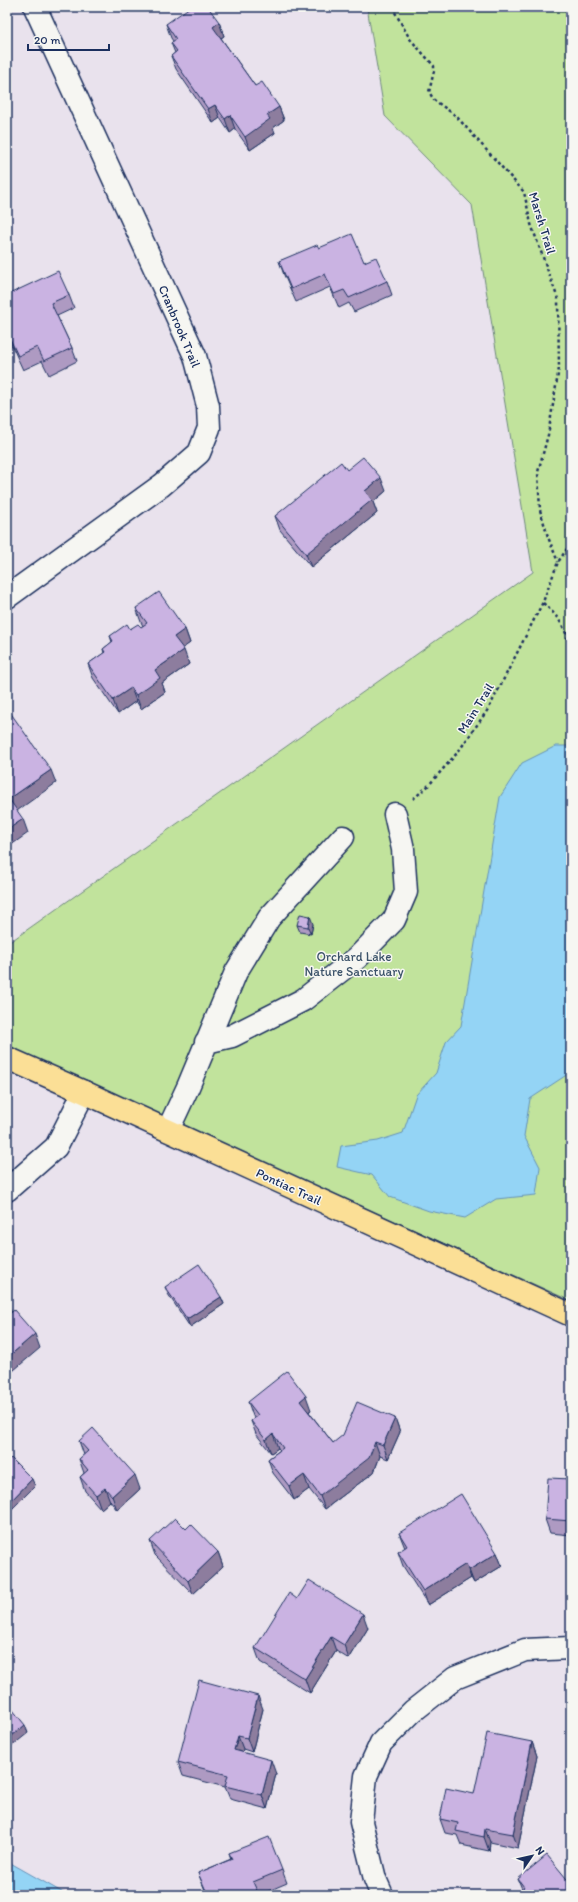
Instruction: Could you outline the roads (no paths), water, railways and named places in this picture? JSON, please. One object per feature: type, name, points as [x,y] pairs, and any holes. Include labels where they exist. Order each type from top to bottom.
[{"type":"main road","name":"Pontiac Trail","points":[[7,1058],[168,1130],[571,1315]]},
{"type":"street","name":"Cranbrook Trail","points":[[7,597],[162,486],[199,453],[208,428],[208,406],[195,356],[35,7]]},
{"type":"street","points":[[206,1042],[232,1036],[303,1000],[357,958],[394,920],[406,892],[403,849],[395,814]]},
{"type":"street","points":[[168,1130],[236,972],[269,918],[343,837]]},
{"type":"street","points":[[7,1190],[56,1147],[84,1092]]},
{"type":"street","points":[[382,1895],[375,1880],[361,1822],[366,1776],[381,1743],[413,1711],[455,1678],[525,1650],[571,1648]]},
{"type":"water","points":[[556,746],[571,746],[571,1072],[530,1099],[524,1136],[540,1167],[536,1195],[496,1199],[465,1218],[429,1211],[390,1197],[372,1175],[337,1167],[341,1146],[378,1141],[403,1133],[416,1095],[436,1073],[446,1042],[461,1026],[500,797],[522,763]]},
{"type":"water","points":[[7,1861],[67,1895],[7,1895]]},
{"type":"park label","name":"Orchard Lake Nature Sanctuary","points":[[354,964]]}]
